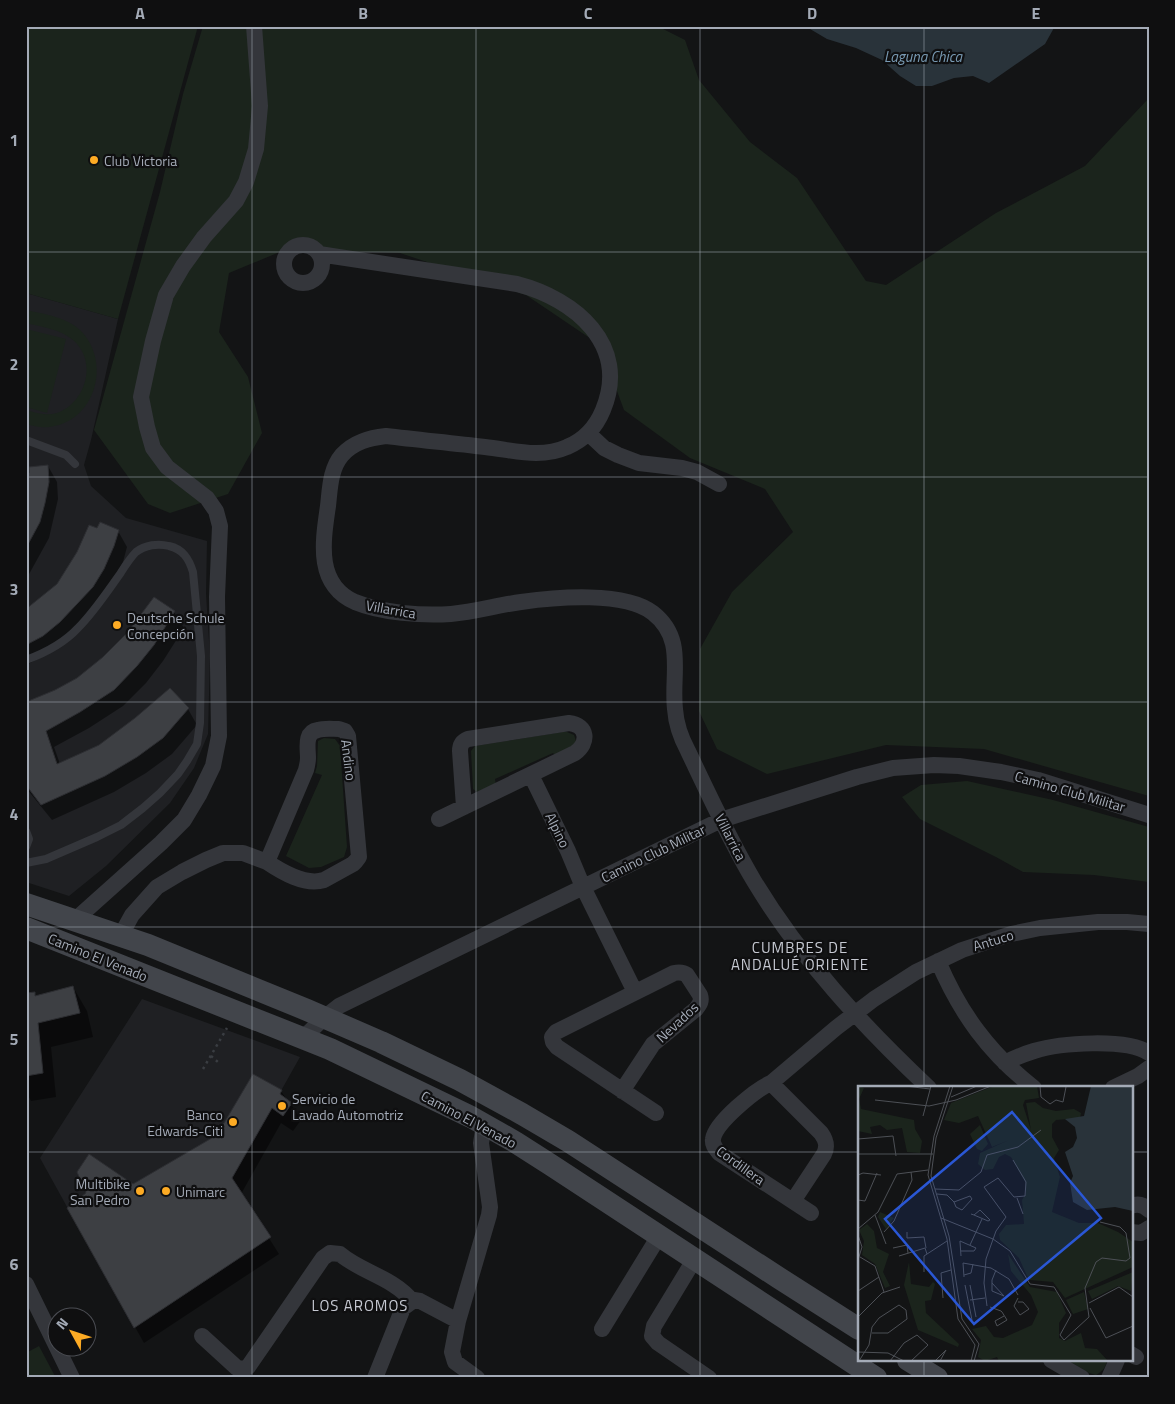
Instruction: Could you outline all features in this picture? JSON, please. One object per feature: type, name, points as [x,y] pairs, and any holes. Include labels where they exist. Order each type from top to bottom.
[{"type":"street","points":[[75,920],[184,820],[213,766],[219,736],[217,598],[220,526],[216,511],[207,498],[167,467],[153,448],[141,397],[153,341],[166,295],[188,259],[204,237],[236,201],[246,182],[256,149],[260,106],[254,26]]},
{"type":"street","name":"Villarrica","points":[[319,254],[533,288],[568,307],[591,326],[602,342],[610,361],[611,372],[606,404],[597,422],[581,440],[566,448],[539,454],[386,436],[367,439],[342,455],[331,477],[323,544],[326,568],[337,590],[354,601],[389,610],[421,614],[451,614],[522,601],[580,598],[624,600],[643,606],[658,617],[669,632],[676,655],[674,695],[676,719],[686,746],[721,820],[746,866],[773,910],[812,964],[855,1014],[927,1086]]},
{"type":"street","points":[[588,433],[604,448],[618,455],[639,463],[690,470],[719,484]]},
{"type":"street","points":[[439,819],[531,775],[579,750],[585,739],[583,732],[576,724],[569,723],[468,739],[463,742],[460,748],[464,807]]},
{"type":"street","name":"Andino","points":[[121,935],[132,915],[157,887],[182,872],[223,853],[243,853],[267,862],[282,871],[313,882],[324,880],[353,864],[358,859],[359,854],[348,736],[345,731],[339,729],[316,730],[308,737],[308,762],[306,770],[267,862]]},
{"type":"street","name":"Camino Club Militar","points":[[303,1038],[339,1006],[721,820],[857,777],[893,768],[934,765],[959,766],[1038,780],[1149,815]]},
{"type":"street","name":"Alpino","points":[[531,775],[568,851],[583,887]]},
{"type":"street","points":[[583,887],[635,992]]},
{"type":"street","name":"Camino El Venado","points":[[26,904],[121,935],[325,1017],[434,1067],[530,1118],[568,1141],[858,1328]]},
{"type":"street","name":"Antuco","points":[[855,1014],[895,985],[938,961],[986,941],[1040,928],[1069,924],[1098,922],[1149,924]]},
{"type":"street","name":"Camino El Venado","points":[[26,928],[303,1038],[354,1060],[484,1124],[551,1165],[871,1376]]},
{"type":"street","points":[[938,961],[950,988],[970,1022],[985,1042],[1032,1086]]},
{"type":"street","name":"Nevados","points":[[622,1090],[653,1044],[696,1008],[701,1001],[700,995],[687,975],[681,972],[674,973],[553,1034],[552,1039],[557,1047],[656,1113]]},
{"type":"street","name":"Cordillera","points":[[811,1213],[719,1153],[714,1145],[713,1138],[724,1120],[759,1089],[771,1083],[855,1014]]},
{"type":"street","points":[[1005,1062],[1049,1047],[1077,1045],[1135,1047],[1149,1054]]},
{"type":"street","points":[[1117,1086],[1138,1076],[1149,1068]]},
{"type":"street","points":[[771,1083],[821,1133],[826,1142],[824,1154],[793,1201]]},
{"type":"street","points":[[477,1378],[459,1366],[453,1358],[452,1352],[458,1321],[489,1215],[490,1207],[481,1143],[484,1124]]},
{"type":"street","points":[[1132,1232],[1141,1233],[1149,1228]]},
{"type":"street","points":[[602,1329],[658,1236]]},
{"type":"street","points":[[202,1336],[237,1368],[244,1369],[248,1367],[323,1258],[330,1253],[340,1254],[396,1286],[407,1294],[412,1301]]},
{"type":"street","points":[[694,1260],[654,1326],[652,1336],[658,1344],[709,1378]]},
{"type":"street","points":[[26,1284],[72,1378]]},
{"type":"street","points":[[375,1378],[403,1308],[412,1301],[420,1301],[458,1321]]},
{"type":"street","points":[[1054,1362],[1082,1378]]},
{"type":"street","points":[[1110,1378],[1116,1362]]},
{"type":"street","points":[[908,1367],[937,1378]]},
{"type":"lane","points":[[26,440],[66,455],[75,464]]},
{"type":"lane","points":[[26,660],[53,647],[78,629],[126,564],[141,548],[156,544],[172,546],[179,550],[190,563],[193,572],[201,656],[200,723],[197,744],[178,774],[160,793],[121,825],[46,859],[26,863]]},
{"type":"lane","points":[[26,831],[28,840],[26,847]]},
{"type":"path","points":[[203,1069],[236,1012]]},
{"type":"path","points":[[210,1056],[219,1063]]},
{"type":"shaded area","name":"Club Victoria","points":[[26,26],[198,26],[118,319],[26,293]]},
{"type":"shaded area","points":[[203,26],[657,26],[685,40],[699,80],[750,142],[797,178],[866,281],[886,285],[996,213],[1085,166],[1149,98],[1149,796],[984,749],[886,745],[767,774],[717,749],[699,711],[700,649],[732,592],[793,532],[765,489],[690,458],[624,410],[600,345],[526,295],[400,253],[287,249],[229,273],[219,332],[248,377],[262,433],[228,494],[170,513],[148,504],[94,430],[160,192],[183,94]]},
{"type":"shaded area","name":"Deutsche Schule Concepción","points":[[26,293],[118,319],[84,465],[91,486],[126,518],[207,541],[206,594],[210,656],[208,734],[194,768],[170,803],[106,866],[69,896],[26,882]]},
{"type":"shaded area","points":[[26,310],[68,322],[80,330],[90,343],[97,373],[94,388],[88,402],[78,414],[65,423],[49,427],[26,424],[26,410],[49,414],[57,413],[67,408],[81,391],[85,381],[87,370],[85,359],[81,349],[68,336],[51,329],[26,323]]},
{"type":"shaded area","points":[[26,329],[66,339],[47,413],[26,407]]},
{"type":"shaded area","points":[[562,732],[574,735],[576,741],[573,747],[557,757],[553,753],[495,779],[496,786],[477,792],[473,789],[471,751],[475,746]]},
{"type":"shaded area","points":[[324,738],[335,739],[340,746],[347,847],[344,857],[321,867],[309,868],[286,856],[322,775],[315,773],[318,741]]},
{"type":"shaded area","points":[[967,781],[1053,800],[1149,827],[1149,882],[1094,875],[1023,872],[920,819],[902,797],[921,785]]},
{"type":"shaded area","points":[[142,999],[300,1057],[232,1178],[271,1237],[134,1328],[40,1158]]},
{"type":"shaded area","points":[[39,1346],[56,1378],[26,1378],[26,1353]]},
{"type":"shaded area","points":[[1070,1362],[1107,1362],[1103,1369],[1096,1375]]},
{"type":"water","name":"Laguna Chica","points":[[805,26],[1055,26],[1045,44],[989,83],[973,76],[954,78],[932,86],[916,86],[900,76],[882,60],[856,48],[827,39]]},
{"type":"building","points":[[48,465],[49,482],[40,522],[26,548],[26,474],[29,473],[29,467]]},
{"type":"building","points":[[100,522],[119,530],[104,569],[93,587],[60,622],[43,636],[26,645],[26,609],[57,584],[77,552],[89,525],[97,528]]},
{"type":"building","points":[[154,597],[175,611],[154,645],[114,690],[46,731],[57,764],[99,745],[170,688],[189,708],[163,738],[137,757],[105,776],[41,805],[26,785],[26,702],[77,678],[103,657],[127,633]]},
{"type":"building","points":[[73,986],[80,1013],[38,1023],[43,1073],[26,1076],[26,993],[35,992],[35,996]]},
{"type":"building","points":[[253,1074],[282,1090],[280,1094],[292,1103],[283,1116],[272,1108],[232,1178],[271,1237],[134,1328],[67,1208],[86,1193],[77,1172],[89,1154],[133,1184],[217,1135]]},
{"type":"place","name":"Club Victoria","points":[[94,160]]},
{"type":"place","name":"Deutsche Schule Concepción","points":[[117,625]]},
{"type":"place","name":"Servicio de Lavado Automotriz","points":[[282,1106]]},
{"type":"place","name":"Banco Edwards-Citi","points":[[233,1122]]},
{"type":"place","name":"Multibike San Pedro","points":[[140,1191]]},
{"type":"place","name":"Unimarc","points":[[166,1191]]},
{"type":"district","name":"CUMBRES DE ANDALUÉ ORIENTE","points":[[800,956]]},
{"type":"district","name":"LOS AROMOS","points":[[360,1305]]}]
